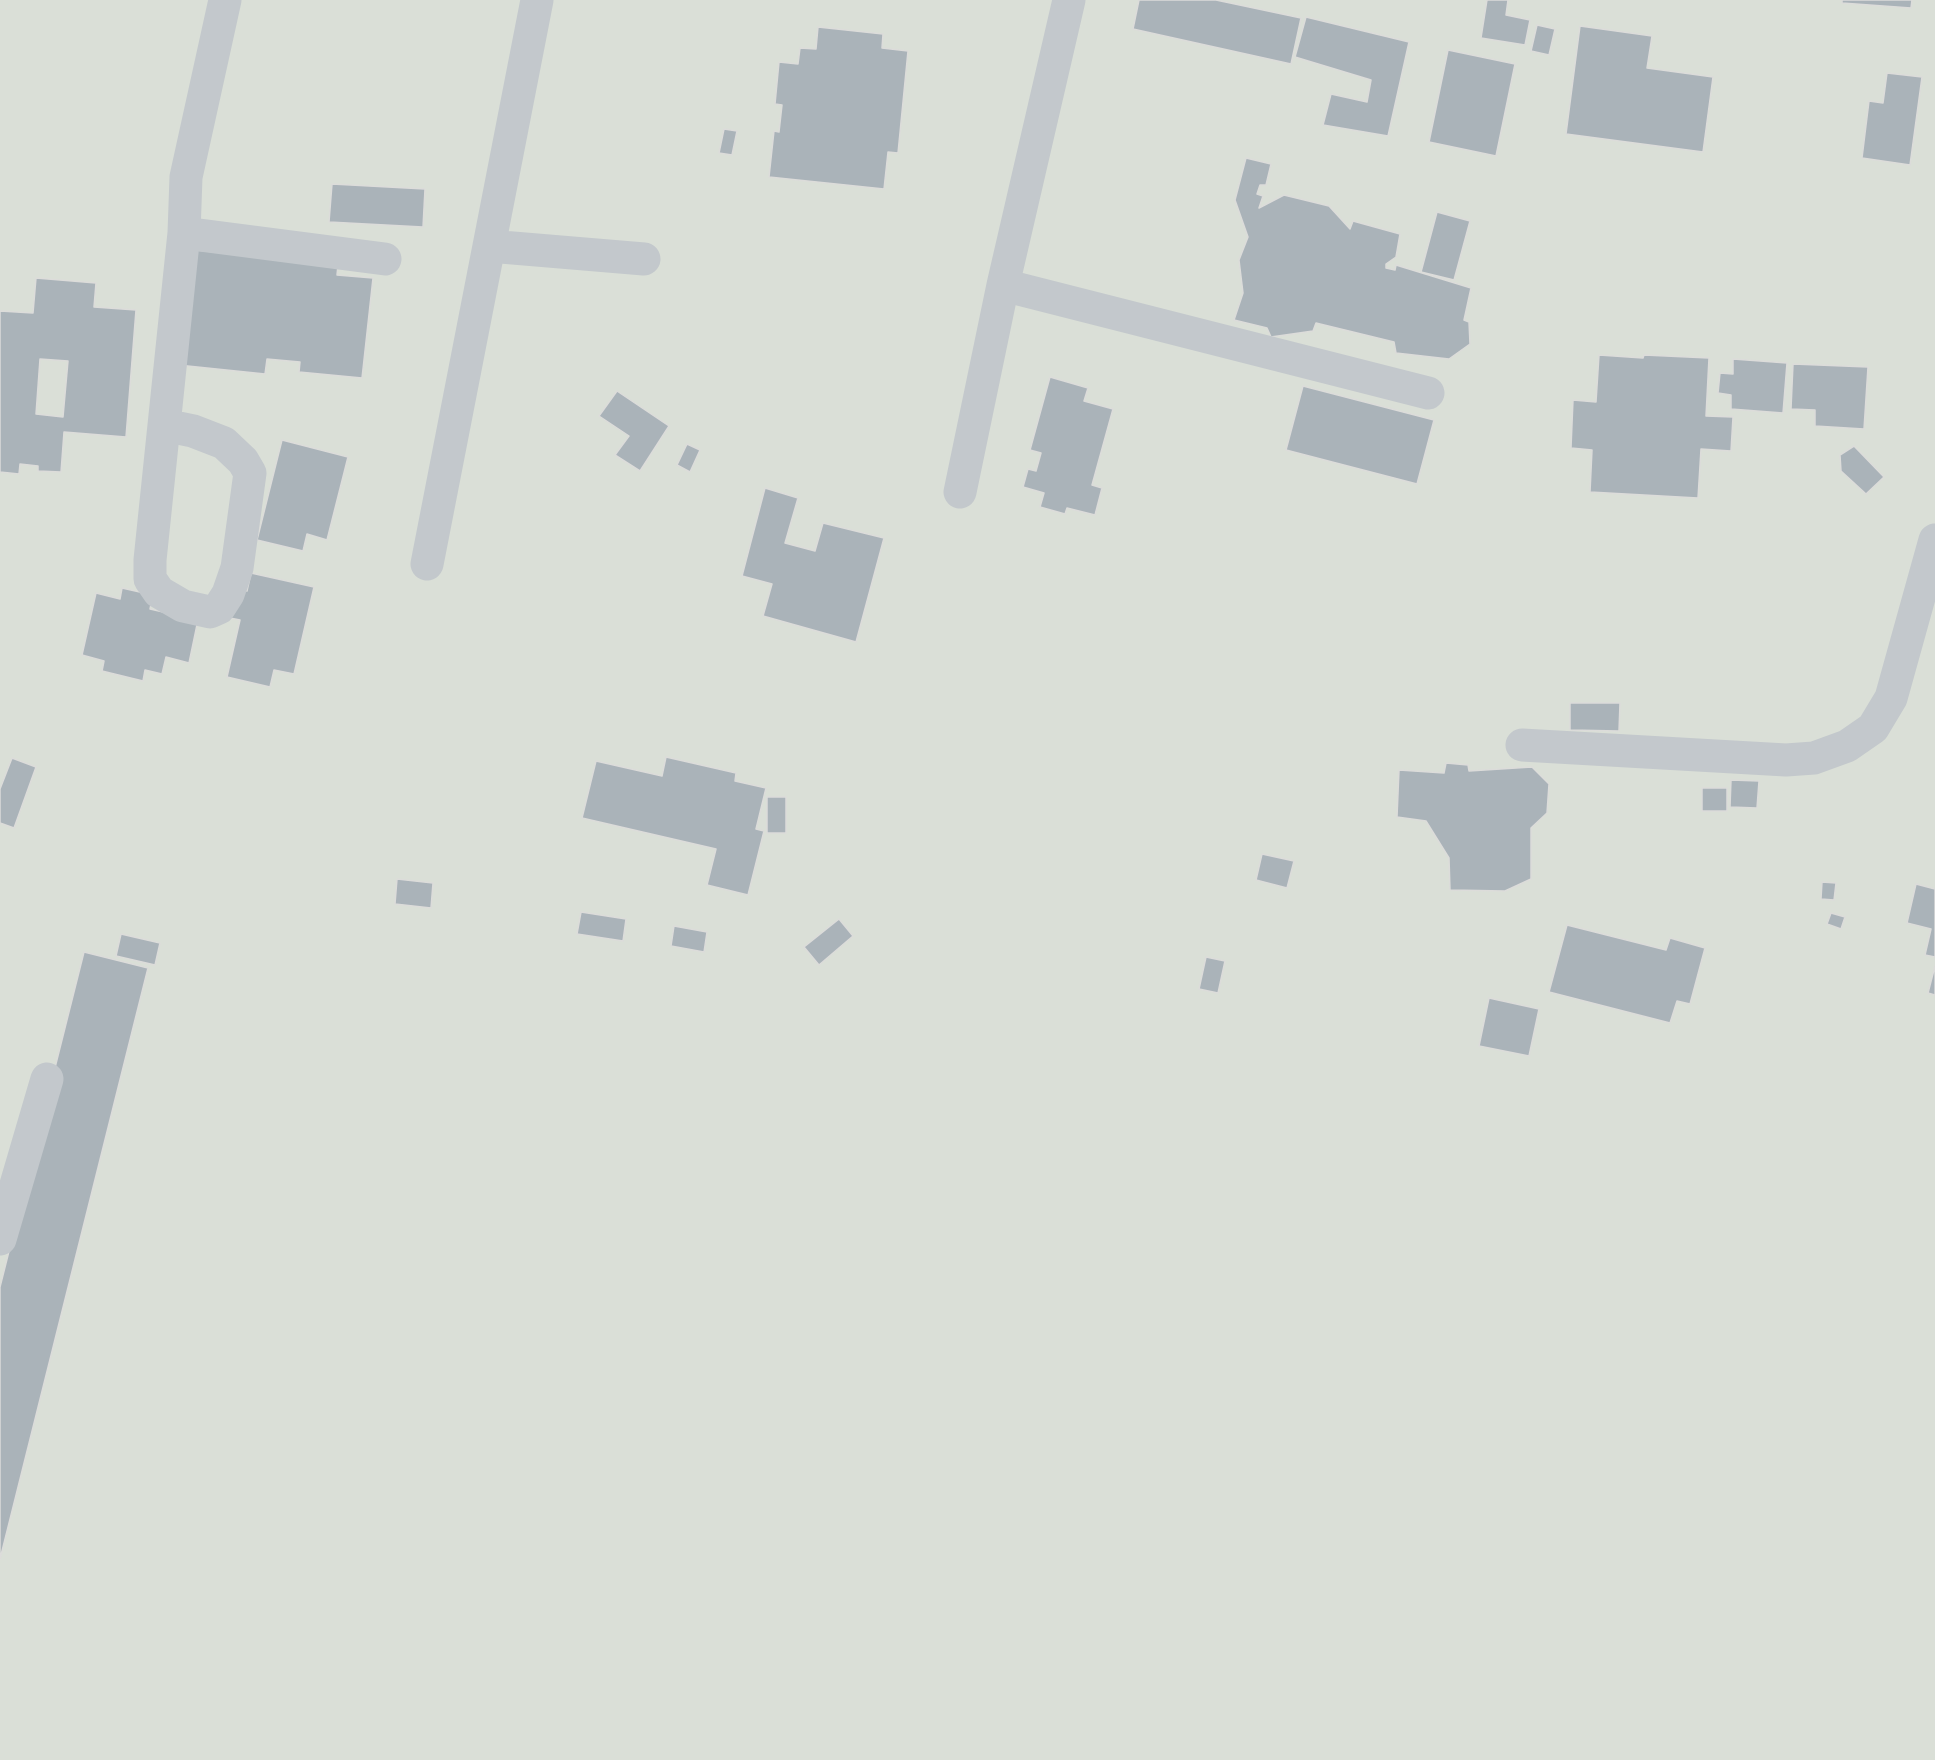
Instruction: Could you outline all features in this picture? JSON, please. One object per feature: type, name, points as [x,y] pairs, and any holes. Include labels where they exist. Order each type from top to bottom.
[{"type":"street","points":[[164,426],[193,431],[224,443],[243,461],[250,473],[237,568],[228,594],[219,608],[210,612],[183,606],[159,592],[150,579],[150,560],[184,232],[186,177],[225,0]]},
{"type":"street","points":[[427,564],[537,0]]},
{"type":"street","points":[[960,492],[1003,285],[1069,0]]},
{"type":"street","points":[[184,232],[385,259]]},
{"type":"street","points":[[489,246],[644,259]]},
{"type":"street","points":[[1003,285],[1428,393]]},
{"type":"street","points":[[1522,745],[1786,760],[1814,758],[1846,746],[1873,728],[1891,698],[1935,540]]},
{"type":"street","points":[[0,1239],[46,1079]]},
{"type":"shaded area","points":[[0,0],[1935,0],[1935,1760],[0,1760]]},
{"type":"building","points":[[1139,0],[1216,0],[1301,18],[1291,64],[1133,29]]},
{"type":"building","points":[[1487,0],[1508,0],[1506,15],[1530,20],[1525,45],[1481,38]]},
{"type":"building","points":[[1842,0],[1912,0],[1911,8],[1842,3]]},
{"type":"building","points":[[1306,17],[1409,42],[1388,136],[1323,125],[1331,94],[1367,102],[1371,80],[1295,57]]},
{"type":"building","points":[[1537,25],[1555,29],[1549,55],[1531,51]]},
{"type":"building","points":[[1580,26],[1652,36],[1647,68],[1713,77],[1703,152],[1566,134]]},
{"type":"building","points":[[818,27],[883,34],[882,48],[908,51],[898,153],[888,152],[884,189],[769,177],[774,131],[779,132],[782,105],[775,104],[779,62],[798,64],[800,48],[816,49]]},
{"type":"building","points":[[1448,50],[1515,64],[1496,156],[1429,142]]},
{"type":"building","points":[[1887,73],[1922,77],[1910,165],[1862,158],[1869,101],[1883,103]]},
{"type":"building","points":[[724,129],[737,131],[732,155],[719,153]]},
{"type":"building","points":[[1246,158],[1271,164],[1266,185],[1260,185],[1257,194],[1263,196],[1259,208],[1284,195],[1329,206],[1350,229],[1353,221],[1400,234],[1396,257],[1386,264],[1386,268],[1395,270],[1396,265],[1471,288],[1464,320],[1469,322],[1470,344],[1449,359],[1396,353],[1394,342],[1316,323],[1313,331],[1271,337],[1267,328],[1234,320],[1243,293],[1239,260],[1248,237],[1235,200]]},
{"type":"building","points":[[332,184],[425,189],[423,227],[329,222]]},
{"type":"building","points":[[1437,212],[1470,221],[1454,280],[1421,272]]},
{"type":"building","points":[[196,250],[338,265],[337,275],[373,278],[362,378],[299,372],[300,362],[267,359],[265,374],[178,365]]},
{"type":"building","points":[[36,278],[96,283],[94,307],[136,310],[126,437],[64,432],[61,472],[38,471],[38,466],[20,464],[19,474],[0,472],[0,311],[33,313]],"holes":[[[40,359],[68,361],[63,417],[36,414]]]},
{"type":"building","points":[[1599,355],[1709,358],[1706,416],[1733,417],[1731,451],[1701,449],[1698,498],[1590,492],[1592,450],[1571,448],[1573,400],[1596,402]]},
{"type":"building","points":[[1733,359],[1787,363],[1783,413],[1731,409],[1731,395],[1718,393],[1720,373],[1733,374]]},
{"type":"building","points":[[1793,364],[1868,367],[1864,429],[1815,426],[1815,410],[1791,409]]},
{"type":"building","points":[[1050,377],[1088,388],[1084,401],[1113,409],[1092,485],[1102,488],[1095,515],[1067,508],[1065,514],[1040,507],[1044,493],[1023,487],[1028,469],[1036,471],[1041,453],[1030,450]]},
{"type":"building","points":[[1303,386],[1434,420],[1417,484],[1286,450]]},
{"type":"building","points":[[617,391],[669,426],[640,471],[615,455],[629,436],[599,416]]},
{"type":"building","points":[[282,440],[348,457],[327,540],[307,534],[303,551],[257,540]]},
{"type":"building","points":[[687,444],[700,450],[690,472],[677,465]]},
{"type":"building","points":[[1854,446],[1884,477],[1866,494],[1841,471],[1840,455]]},
{"type":"building","points":[[765,488],[798,498],[785,543],[815,551],[823,523],[884,538],[856,642],[763,616],[772,584],[742,576]]},
{"type":"building","points":[[251,573],[314,587],[294,674],[274,670],[270,687],[227,677],[240,620],[230,618],[237,589],[247,591]]},
{"type":"building","points":[[122,588],[153,595],[150,609],[198,620],[189,663],[166,657],[162,674],[145,670],[143,681],[102,671],[104,661],[82,655],[96,593],[120,599]]},
{"type":"building","points":[[1570,703],[1620,703],[1619,731],[1570,730]]},
{"type":"building","points":[[666,757],[736,773],[735,781],[766,788],[756,829],[764,831],[748,895],[707,885],[716,849],[582,818],[596,761],[662,776]]},
{"type":"building","points":[[12,758],[36,767],[14,828],[0,823],[0,789]]},
{"type":"building","points":[[1446,763],[1468,765],[1469,771],[1532,767],[1549,784],[1547,813],[1531,828],[1531,879],[1505,891],[1450,890],[1449,858],[1426,821],[1397,817],[1399,770],[1444,773]]},
{"type":"building","points":[[1731,780],[1759,781],[1757,808],[1730,807]]},
{"type":"building","points":[[1702,788],[1727,788],[1727,811],[1702,811]]},
{"type":"building","points":[[767,797],[786,797],[786,833],[767,833]]},
{"type":"building","points":[[1262,854],[1294,861],[1287,888],[1256,880]]},
{"type":"building","points":[[397,879],[433,883],[431,908],[395,904]]},
{"type":"building","points":[[1822,882],[1836,883],[1834,900],[1821,899]]},
{"type":"building","points":[[1916,884],[1935,889],[1935,957],[1925,955],[1931,929],[1907,923]]},
{"type":"building","points":[[581,912],[626,919],[623,941],[577,934]]},
{"type":"building","points":[[1831,913],[1845,917],[1841,929],[1827,924]]},
{"type":"building","points":[[839,919],[853,936],[819,965],[804,947]]},
{"type":"building","points":[[1567,925],[1666,950],[1670,938],[1705,948],[1690,1004],[1677,1001],[1670,1023],[1549,992]]},
{"type":"building","points":[[674,926],[707,932],[704,952],[671,946]]},
{"type":"building","points":[[121,934],[160,943],[155,965],[116,956]]},
{"type":"building","points":[[84,952],[148,968],[0,1559],[0,1287]]},
{"type":"building","points":[[1206,957],[1225,961],[1218,993],[1199,989]]},
{"type":"building","points":[[1935,966],[1935,995],[1928,993]]},
{"type":"building","points":[[1489,998],[1539,1009],[1529,1056],[1479,1046]]}]
